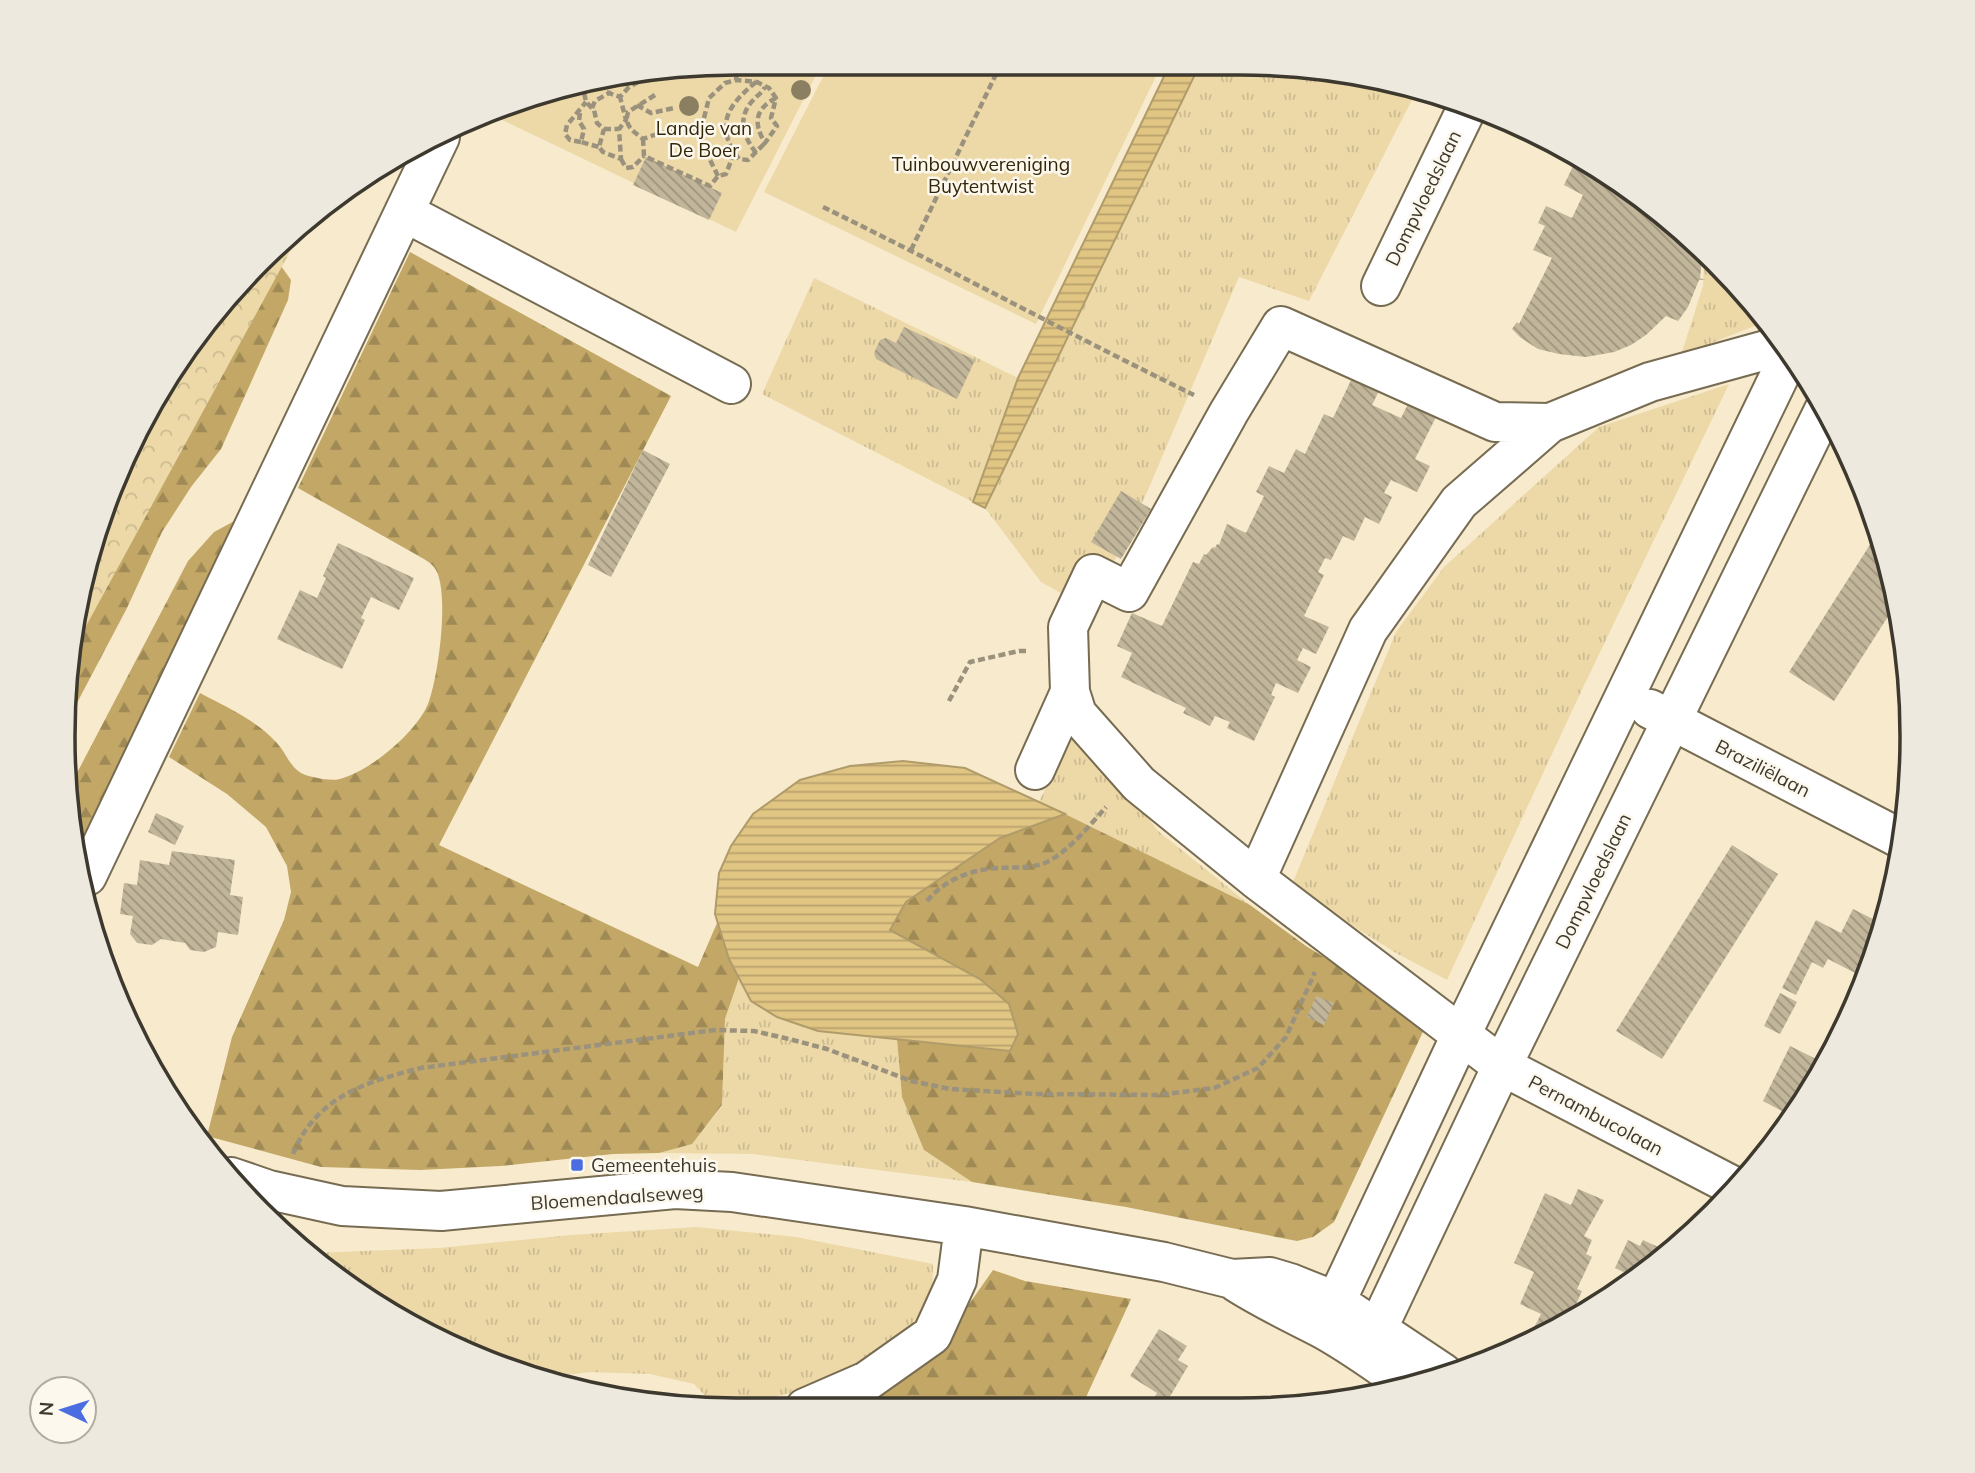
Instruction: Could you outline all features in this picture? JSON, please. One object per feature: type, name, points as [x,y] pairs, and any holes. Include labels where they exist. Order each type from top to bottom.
[{"type":"street","name":"Dompvloedslaan","points":[[1381,285],[1464,115]]},
{"type":"street","points":[[89,871],[435,148]]},
{"type":"street","points":[[404,212],[731,384]]},
{"type":"street","points":[[1461,1035],[1256,879],[1133,778],[1077,714],[1070,692],[1068,627],[1093,574],[1129,592],[1229,412],[1281,326],[1495,422],[1550,423]]},
{"type":"street","points":[[1256,879],[1368,630],[1459,502],[1550,423],[1650,382],[1773,348]]},
{"type":"street","points":[[1329,1315],[1785,365]]},
{"type":"street","name":"Dompvloedslaan","points":[[1369,1342],[1819,421]]},
{"type":"street","points":[[1035,770],[1070,692]]},
{"type":"street","name":"Braziliëlaan","points":[[1624,696],[1892,834]]},
{"type":"street","name":"Pernambucolaan","points":[[1461,1035],[1502,1066],[1726,1182]]},
{"type":"street","name":"Bloemendaalseweg","points":[[248,1182],[342,1206],[440,1211],[674,1189],[732,1192],[964,1226],[1164,1262],[1232,1279],[1264,1300],[1329,1315],[1369,1342],[1432,1368]]},
{"type":"street","points":[[828,1398],[867,1381],[932,1335],[957,1280],[964,1226]]},
{"type":"street","name":"Bloemendaalseweg","points":[[1369,1342],[1400,1377]]},
{"type":"path","points":[[736,80],[737,75]]},
{"type":"path","points":[[911,250],[996,75]]},
{"type":"path","points":[[718,176],[699,138],[709,98],[725,83],[736,80],[757,82],[769,88],[776,98],[771,117],[777,126],[748,160],[739,159],[734,153],[726,139],[726,127],[736,98],[757,82]]},
{"type":"path","points":[[620,97],[637,83]]},
{"type":"path","points":[[756,153],[747,140],[742,121],[750,104],[765,86]]},
{"type":"path","points":[[609,88],[609,93]]},
{"type":"path","points":[[584,93],[597,123],[604,129],[619,129]]},
{"type":"path","points":[[592,108],[595,101],[609,93],[620,97]]},
{"type":"path","points":[[620,97],[626,120],[629,127],[643,139],[644,156],[633,167],[626,168],[621,159],[619,129],[626,120],[628,111],[654,95]]},
{"type":"path","points":[[765,143],[758,132],[757,117],[764,104],[776,98]]},
{"type":"path","points":[[586,102],[580,113],[567,125],[565,134],[570,140],[599,147],[603,152],[621,159]]},
{"type":"path","points":[[637,105],[651,113],[674,108]]},
{"type":"path","points":[[580,113],[579,121],[584,128],[581,142]]},
{"type":"path","points":[[599,147],[604,129]]},
{"type":"path","points":[[643,139],[660,132],[701,132]]},
{"type":"path","points":[[644,156],[710,186],[718,176],[726,174],[734,153]]},
{"type":"path","points":[[823,207],[911,250],[1074,337],[1229,412]]},
{"type":"path","points":[[949,701],[970,662],[1019,651],[1040,651],[1057,657],[1070,692]]},
{"type":"path","points":[[927,901],[938,888],[964,874],[996,868],[1025,868],[1047,862],[1068,846],[1133,778]]},
{"type":"path","points":[[276,1189],[298,1142],[315,1116],[346,1093],[388,1077],[421,1068],[715,1030],[754,1031],[789,1039],[828,1049],[911,1081],[950,1089],[1035,1094],[1158,1095],[1214,1088],[1258,1068],[1286,1037],[1331,936]]},
{"type":"green space","name":"Landje van De Boer","points":[[736,75],[816,75],[736,232],[501,119],[565,98],[650,81]]},
{"type":"green space","name":"Tuinbouwvereniging Buytentwist","points":[[824,75],[1157,75],[1036,324],[764,192]]},
{"type":"green space","points":[[1195,75],[1325,81],[1413,99],[1309,301],[1239,277],[1148,490],[1091,610],[1041,582],[985,508]]},
{"type":"green space","points":[[292,248],[84,629],[110,524],[143,444],[187,369],[212,334],[239,301]]},
{"type":"green space","points":[[410,252],[671,396],[439,845],[698,967],[717,923],[729,959],[739,978],[725,1019],[722,1105],[692,1144],[659,1153],[613,1154],[501,1166],[420,1170],[321,1167],[211,1137],[208,1133],[232,1037],[284,920],[291,892],[287,866],[266,827],[227,794],[169,757],[200,693],[240,714],[268,734],[299,772],[330,780],[340,779],[378,759],[413,727],[428,704],[439,656],[442,594],[434,567],[421,557],[298,488]]},
{"type":"green space","points":[[277,261],[291,280],[288,300],[221,449],[191,487],[162,532],[127,608],[76,704],[81,650],[98,565],[110,524],[143,444],[187,369],[212,334]]},
{"type":"green space","points":[[1704,267],[1756,325],[1681,355],[1703,286]]},
{"type":"green space","points":[[814,278],[1018,378],[973,502],[762,394]]},
{"type":"green space","points":[[1729,384],[1578,698],[1447,980],[1396,953],[1291,887],[1396,632],[1444,567],[1599,427]]},
{"type":"green space","points":[[240,518],[84,839],[77,773],[188,561],[214,532]]},
{"type":"green space","points":[[1076,724],[1158,831],[1250,905],[1039,802]]},
{"type":"green space","points":[[1065,814],[1250,905],[1306,946],[1428,1021],[1334,1222],[1313,1237],[1297,1241],[1126,1207],[972,1182],[924,1150],[902,1097],[897,1039],[1010,1051],[1009,1004],[980,979],[890,930],[906,902],[1000,838]]},
{"type":"green space","points":[[739,978],[751,1001],[818,1031],[897,1039],[902,1097],[924,1150],[972,1182],[753,1154],[659,1153],[692,1143],[722,1106],[725,1019]]},
{"type":"green space","points":[[696,1227],[796,1237],[933,1264],[932,1310],[871,1360],[821,1386],[768,1398],[706,1397],[694,1384],[650,1374],[591,1372],[565,1375],[524,1363],[444,1330],[369,1286],[324,1253],[438,1248],[571,1235]]},
{"type":"green space","points":[[993,1270],[1025,1281],[1131,1299],[1086,1398],[856,1398],[941,1344]]},
{"type":"shaded area","points":[[1165,75],[1195,75],[985,508],[973,502],[1018,378]]},
{"type":"shaded area","points":[[903,761],[965,768],[1065,814],[1000,838],[906,902],[890,930],[980,979],[1009,1004],[1018,1034],[1010,1051],[818,1031],[777,1017],[751,1001],[729,959],[715,914],[719,873],[731,846],[753,814],[800,780],[850,766]]},
{"type":"building","points":[[646,157],[722,193],[709,220],[633,185]]},
{"type":"building","points":[[1573,166],[1641,212],[1701,265],[1700,278],[1706,280],[1699,280],[1688,307],[1678,321],[1666,316],[1631,345],[1614,352],[1586,357],[1538,349],[1512,329],[1517,322],[1519,324],[1552,258],[1533,250],[1545,226],[1538,223],[1546,206],[1572,218],[1583,195],[1564,185]]},
{"type":"building","points":[[904,327],[975,360],[957,399],[876,359],[874,353],[880,340],[886,338],[896,343]]},
{"type":"building","points":[[1353,376],[1380,389],[1372,405],[1401,418],[1408,404],[1436,417],[1415,459],[1430,466],[1417,492],[1391,480],[1384,493],[1392,497],[1379,524],[1365,517],[1354,541],[1343,536],[1331,560],[1325,558],[1318,572],[1324,575],[1304,616],[1329,627],[1316,654],[1303,648],[1297,660],[1311,667],[1298,693],[1276,683],[1271,695],[1275,697],[1254,741],[1227,728],[1230,722],[1215,716],[1210,726],[1183,713],[1186,708],[1121,677],[1132,653],[1117,646],[1132,613],[1162,626],[1193,562],[1199,564],[1204,554],[1219,545],[1227,524],[1246,533],[1264,496],[1256,492],[1269,466],[1284,473],[1296,449],[1305,454],[1324,414],[1333,418]]},
{"type":"building","points":[[643,450],[670,464],[611,577],[588,565]]},
{"type":"building","points":[[1121,491],[1151,509],[1121,559],[1091,542]]},
{"type":"building","points":[[338,543],[414,578],[399,610],[371,597],[361,618],[365,620],[342,669],[277,639],[300,590],[317,598],[326,578],[323,576]]},
{"type":"building","points":[[1871,543],[1888,616],[1834,701],[1789,672]]},
{"type":"building","points":[[156,813],[184,826],[175,845],[148,832]]},
{"type":"building","points":[[1732,845],[1778,874],[1662,1059],[1616,1031]]},
{"type":"building","points":[[172,851],[235,860],[230,895],[243,897],[238,935],[218,932],[216,947],[204,952],[190,950],[185,943],[161,939],[152,945],[137,943],[130,934],[133,916],[120,914],[124,883],[137,885],[140,860],[169,865]]},
{"type":"building","points":[[1853,909],[1874,919],[1856,973],[1828,959],[1823,968],[1812,962],[1796,995],[1782,988],[1816,920],[1841,933]]},
{"type":"building","points":[[1780,993],[1797,1002],[1780,1034],[1764,1026]]},
{"type":"building","points":[[1316,996],[1334,1003],[1324,1025],[1307,1017]]},
{"type":"building","points":[[1790,1046],[1816,1059],[1783,1112],[1763,1101]]},
{"type":"building","points":[[1578,1189],[1604,1200],[1584,1236],[1592,1240],[1586,1254],[1592,1257],[1577,1289],[1582,1291],[1576,1305],[1534,1328],[1541,1314],[1520,1304],[1534,1272],[1514,1263],[1545,1193],[1571,1205]]},
{"type":"building","points":[[1628,1240],[1640,1246],[1643,1240],[1658,1247],[1625,1273],[1615,1268]]},
{"type":"building","points":[[1159,1329],[1187,1346],[1178,1360],[1188,1366],[1169,1398],[1154,1398],[1157,1393],[1130,1376]]},
{"type":"place","name":"Gemeentehuis","points":[[577,1165]]}]
